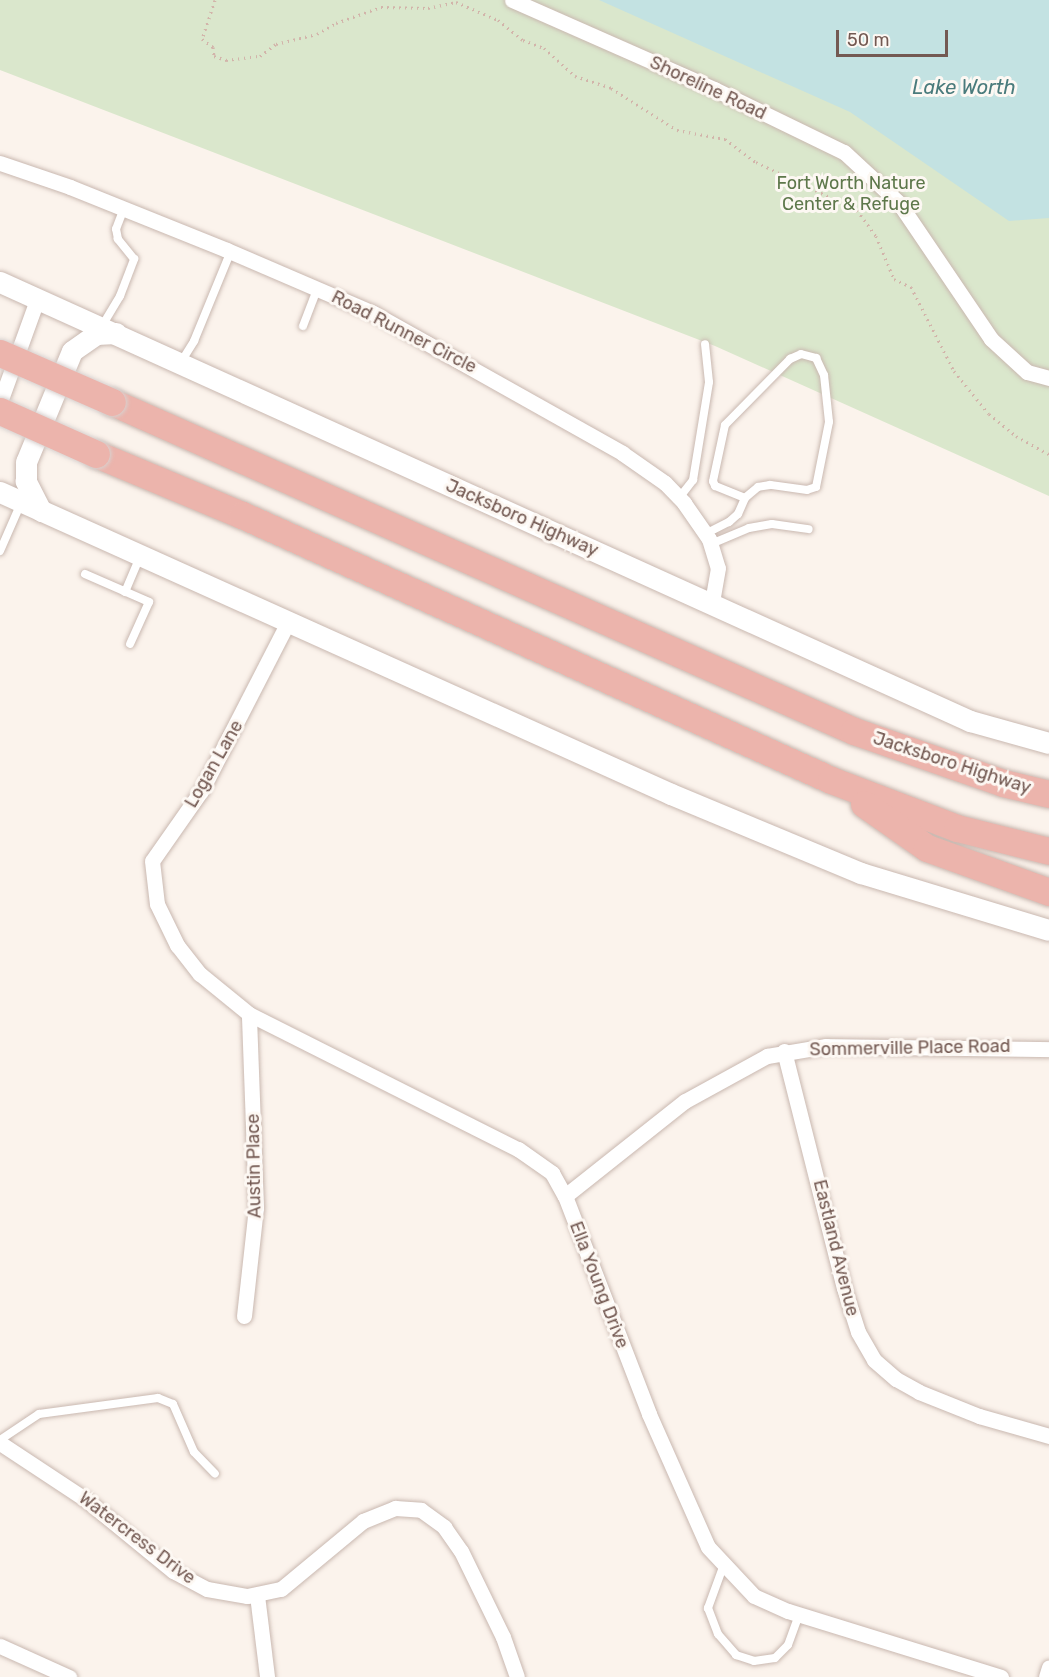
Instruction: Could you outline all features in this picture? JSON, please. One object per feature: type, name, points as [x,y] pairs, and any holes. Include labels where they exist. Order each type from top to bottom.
[{"type":"highway","name":"Jacksboro Highway","points":[[0,353],[854,731],[1003,783],[1049,794]]},
{"type":"highway","points":[[0,411],[253,520],[831,780],[957,828],[1049,851]]},
{"type":"highway","points":[[831,780],[927,848],[1049,892]]},
{"type":"main road","name":"Jacksboro Highway","points":[[0,282],[110,329],[390,460],[712,602],[969,721],[1049,742]]},
{"type":"main road","points":[[41,511],[26,482],[26,462],[72,351],[96,334],[110,329]]},
{"type":"main road","points":[[0,492],[287,624],[671,794],[861,873],[1049,930]]},
{"type":"street","name":"Shoreline Road","points":[[512,0],[714,89],[844,152],[891,196],[991,339],[1027,372],[1049,378]]},
{"type":"street","name":"Road Runner Circle","points":[[0,163],[124,208],[231,251],[373,313],[562,418],[645,468],[679,498],[708,539],[718,568],[712,602]]},
{"type":"street","points":[[0,402],[38,297]]},
{"type":"street","name":"Logan Lane","points":[[157,904],[152,879],[157,849],[201,791],[287,624]]},
{"type":"street","name":"Ella Young Drive","points":[[157,904],[177,945],[201,974],[249,1014],[518,1149],[552,1173],[565,1196],[649,1414],[708,1547],[723,1566],[754,1596],[799,1614],[1001,1677]]},
{"type":"street","name":"Austin Place","points":[[244,1316],[256,1209],[249,1014]]},
{"type":"street","name":"Sommerville Place Road","points":[[565,1196],[685,1101],[758,1061],[784,1051],[826,1046],[917,1044],[1049,1049]]},
{"type":"street","name":"Eastland Avenue","points":[[784,1051],[844,1288],[858,1332],[874,1360],[896,1379],[920,1392],[979,1416],[1049,1436]]},
{"type":"street","name":"Watercress Drive","points":[[0,1442],[86,1499],[193,1582],[207,1589],[257,1595],[281,1589],[363,1521],[395,1508],[421,1510],[444,1527],[461,1551],[503,1637],[517,1677]]},
{"type":"street","points":[[257,1595],[267,1677]]},
{"type":"street","points":[[0,1646],[69,1677]]},
{"type":"street","points":[[1046,1677],[1049,1667]]},
{"type":"lane","points":[[110,329],[134,259],[118,239],[116,228],[124,208]]},
{"type":"lane","points":[[181,362],[194,341],[231,251]]},
{"type":"lane","points":[[303,326],[317,289]]},
{"type":"lane","points":[[679,498],[693,480],[709,382],[705,344]]},
{"type":"lane","points":[[708,539],[738,514],[745,498],[758,487],[770,485],[807,490],[816,488],[829,422],[824,375],[816,358],[801,354],[790,359],[725,425],[713,481],[715,486],[745,498]]},
{"type":"lane","points":[[0,551],[21,502]]},
{"type":"lane","points":[[708,539],[772,524],[809,528]]},
{"type":"lane","points":[[125,591],[140,557]]},
{"type":"lane","points":[[85,574],[149,602],[130,644]]},
{"type":"lane","points":[[0,1442],[39,1414],[158,1398],[173,1404],[194,1452],[215,1474]]},
{"type":"lane","points":[[723,1566],[708,1608],[718,1635],[736,1655],[754,1661],[775,1658],[788,1645],[799,1614]]},
{"type":"path","points":[[215,0],[202,39],[213,47],[214,56],[226,60],[260,56],[276,44],[317,34],[381,7],[428,8],[456,2],[498,20],[523,40],[544,48],[575,76],[612,88],[677,130],[725,139],[756,162],[857,210],[876,236],[894,279],[912,287],[954,371],[989,414],[1016,436],[1049,454]]},
{"type":"green space","name":"Fort Worth Nature Center & Refuge","points":[[0,0],[1049,0],[1049,496],[715,346],[0,70]]},
{"type":"water","name":"Lake Worth","points":[[599,0],[1049,0],[1049,218],[1009,221],[850,112]]}]
